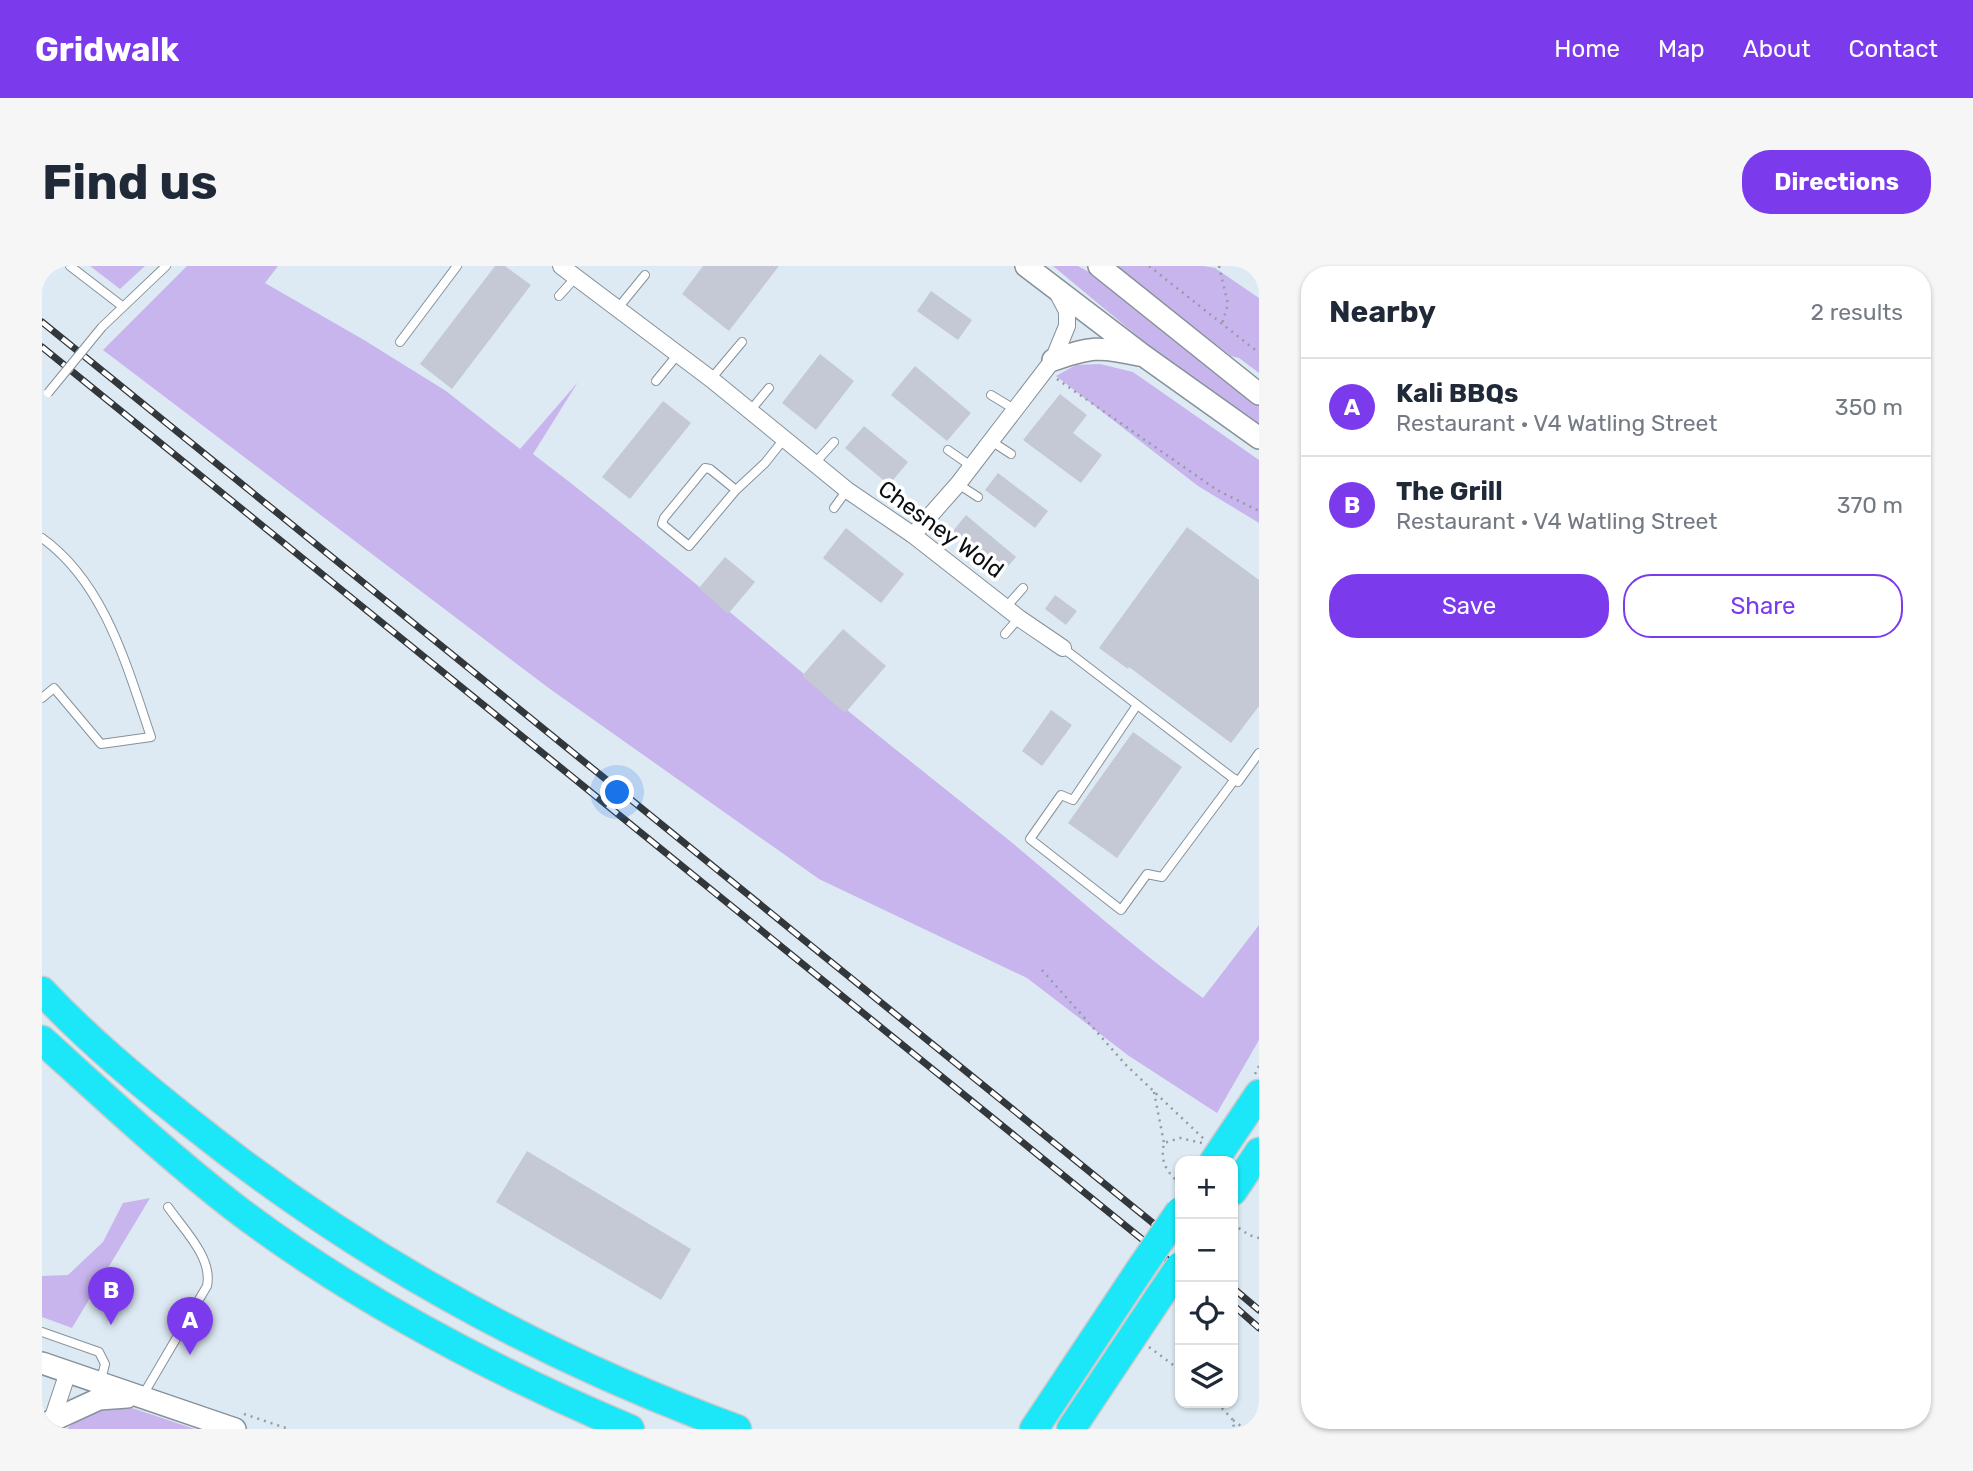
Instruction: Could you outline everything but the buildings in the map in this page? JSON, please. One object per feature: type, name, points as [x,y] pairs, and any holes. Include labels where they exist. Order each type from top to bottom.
[{"type":"highway","points":[[42,991],[142,1084],[244,1166],[357,1243],[461,1305],[562,1356],[737,1429]]},
{"type":"highway","points":[[42,1040],[135,1125],[235,1207],[333,1275],[426,1331],[544,1393],[630,1429]]},
{"type":"highway","points":[[1210,1150],[1259,1094]]},
{"type":"highway","points":[[1238,1184],[1259,1152]]},
{"type":"highway","points":[[1034,1429],[1175,1218]]},
{"type":"highway","points":[[1071,1429],[1175,1273]]},
{"type":"street","name":"Chesney Wold","points":[[561,266],[678,354],[848,490],[913,535],[1019,618],[1063,648]]},
{"type":"street","points":[[1026,266],[1144,356],[1259,438]]},
{"type":"street","points":[[1099,266],[1259,394]]},
{"type":"street","points":[[913,535],[958,484],[1049,366],[1068,326],[1067,311],[1054,287]]},
{"type":"street","points":[[1049,366],[1084,349],[1113,349],[1144,356]]},
{"type":"street","points":[[42,1363],[235,1429]]},
{"type":"street","points":[[50,1425],[68,1372]]},
{"type":"street","points":[[50,1425],[99,1399],[139,1397]]},
{"type":"lane","points":[[71,266],[122,306]]},
{"type":"lane","points":[[42,401],[102,327],[166,266]]},
{"type":"lane","points":[[400,342],[457,266]]},
{"type":"lane","points":[[618,308],[645,275]]},
{"type":"lane","points":[[559,296],[576,277]]},
{"type":"lane","points":[[710,379],[742,342]]},
{"type":"lane","points":[[656,381],[678,354]]},
{"type":"lane","points":[[750,411],[769,388]]},
{"type":"lane","points":[[991,395],[1014,409]]},
{"type":"lane","points":[[736,490],[705,468],[664,518],[663,524],[689,546],[736,490],[765,463],[783,439]]},
{"type":"lane","points":[[991,441],[1011,454]]},
{"type":"lane","points":[[815,463],[834,442]]},
{"type":"lane","points":[[948,450],[971,466]]},
{"type":"lane","points":[[958,484],[978,497]]},
{"type":"lane","name":"Chesney Wold","points":[[834,508],[848,490]]},
{"type":"lane","points":[[42,538],[75,570],[110,625],[151,737],[101,744],[54,688],[42,698]]},
{"type":"lane","name":"Chesney Wold","points":[[1007,606],[1023,588]]},
{"type":"lane","points":[[1005,634],[1019,618]]},
{"type":"lane","points":[[1063,648],[1238,782],[1259,753]]},
{"type":"lane","points":[[1137,705],[1073,800],[1060,795],[1030,839],[1121,910],[1146,874],[1162,877],[1235,779]]},
{"type":"lane","points":[[139,1397],[207,1286],[209,1275],[206,1263],[168,1207]]},
{"type":"lane","points":[[42,1332],[99,1352],[105,1364],[101,1383]]},
{"type":"path","points":[[1149,266],[1259,353]]},
{"type":"path","points":[[1219,266],[1228,304],[1222,324]]},
{"type":"path","points":[[1049,366],[1217,490],[1259,511]]},
{"type":"path","points":[[1042,970],[1126,1065],[1210,1150]]},
{"type":"path","points":[[1154,1092],[1164,1143],[1164,1166],[1175,1178]]},
{"type":"path","points":[[1164,1143],[1180,1139],[1195,1140],[1210,1150]]},
{"type":"path","points":[[1238,1227],[1259,1238]]},
{"type":"path","points":[[1148,1347],[1175,1366]]},
{"type":"path","points":[[1222,1408],[1245,1429]]},
{"type":"path","points":[[1233,1420],[1234,1429]]},
{"type":"shaded area","points":[[90,266],[145,266],[120,289]]},
{"type":"shaded area","points":[[187,266],[278,266],[265,283],[446,391],[520,449],[578,382],[533,454],[605,510],[1154,961],[1203,998],[1259,925],[1259,1040],[1217,1113],[1129,1056],[1027,978],[819,879],[550,689],[103,350]]},
{"type":"shaded area","points":[[1053,266],[1078,266],[1113,285],[1259,400],[1259,425],[1165,359]]},
{"type":"shaded area","points":[[1115,266],[1215,268],[1259,298],[1259,373],[1239,358],[1231,356]]},
{"type":"shaded area","points":[[1100,364],[1133,372],[1259,460],[1259,523],[1198,486],[1056,376],[1076,365]]},
{"type":"shaded area","points":[[150,1198],[72,1328],[42,1317],[42,1276],[68,1275],[103,1242],[123,1203]]},
{"type":"shaded area","points":[[120,1404],[195,1429],[67,1429],[85,1416]]},
{"type":"railway","points":[[42,322],[1175,1241]]},
{"type":"railway","points":[[42,347],[1175,1266]]},
{"type":"railway","points":[[1238,1292],[1259,1310]]},
{"type":"railway","points":[[1238,1309],[1259,1328]]},
{"type":"place","name":"The Grill","points":[[111,1325]]},
{"type":"place","name":"Kali BBQs","points":[[190,1355]]}]
